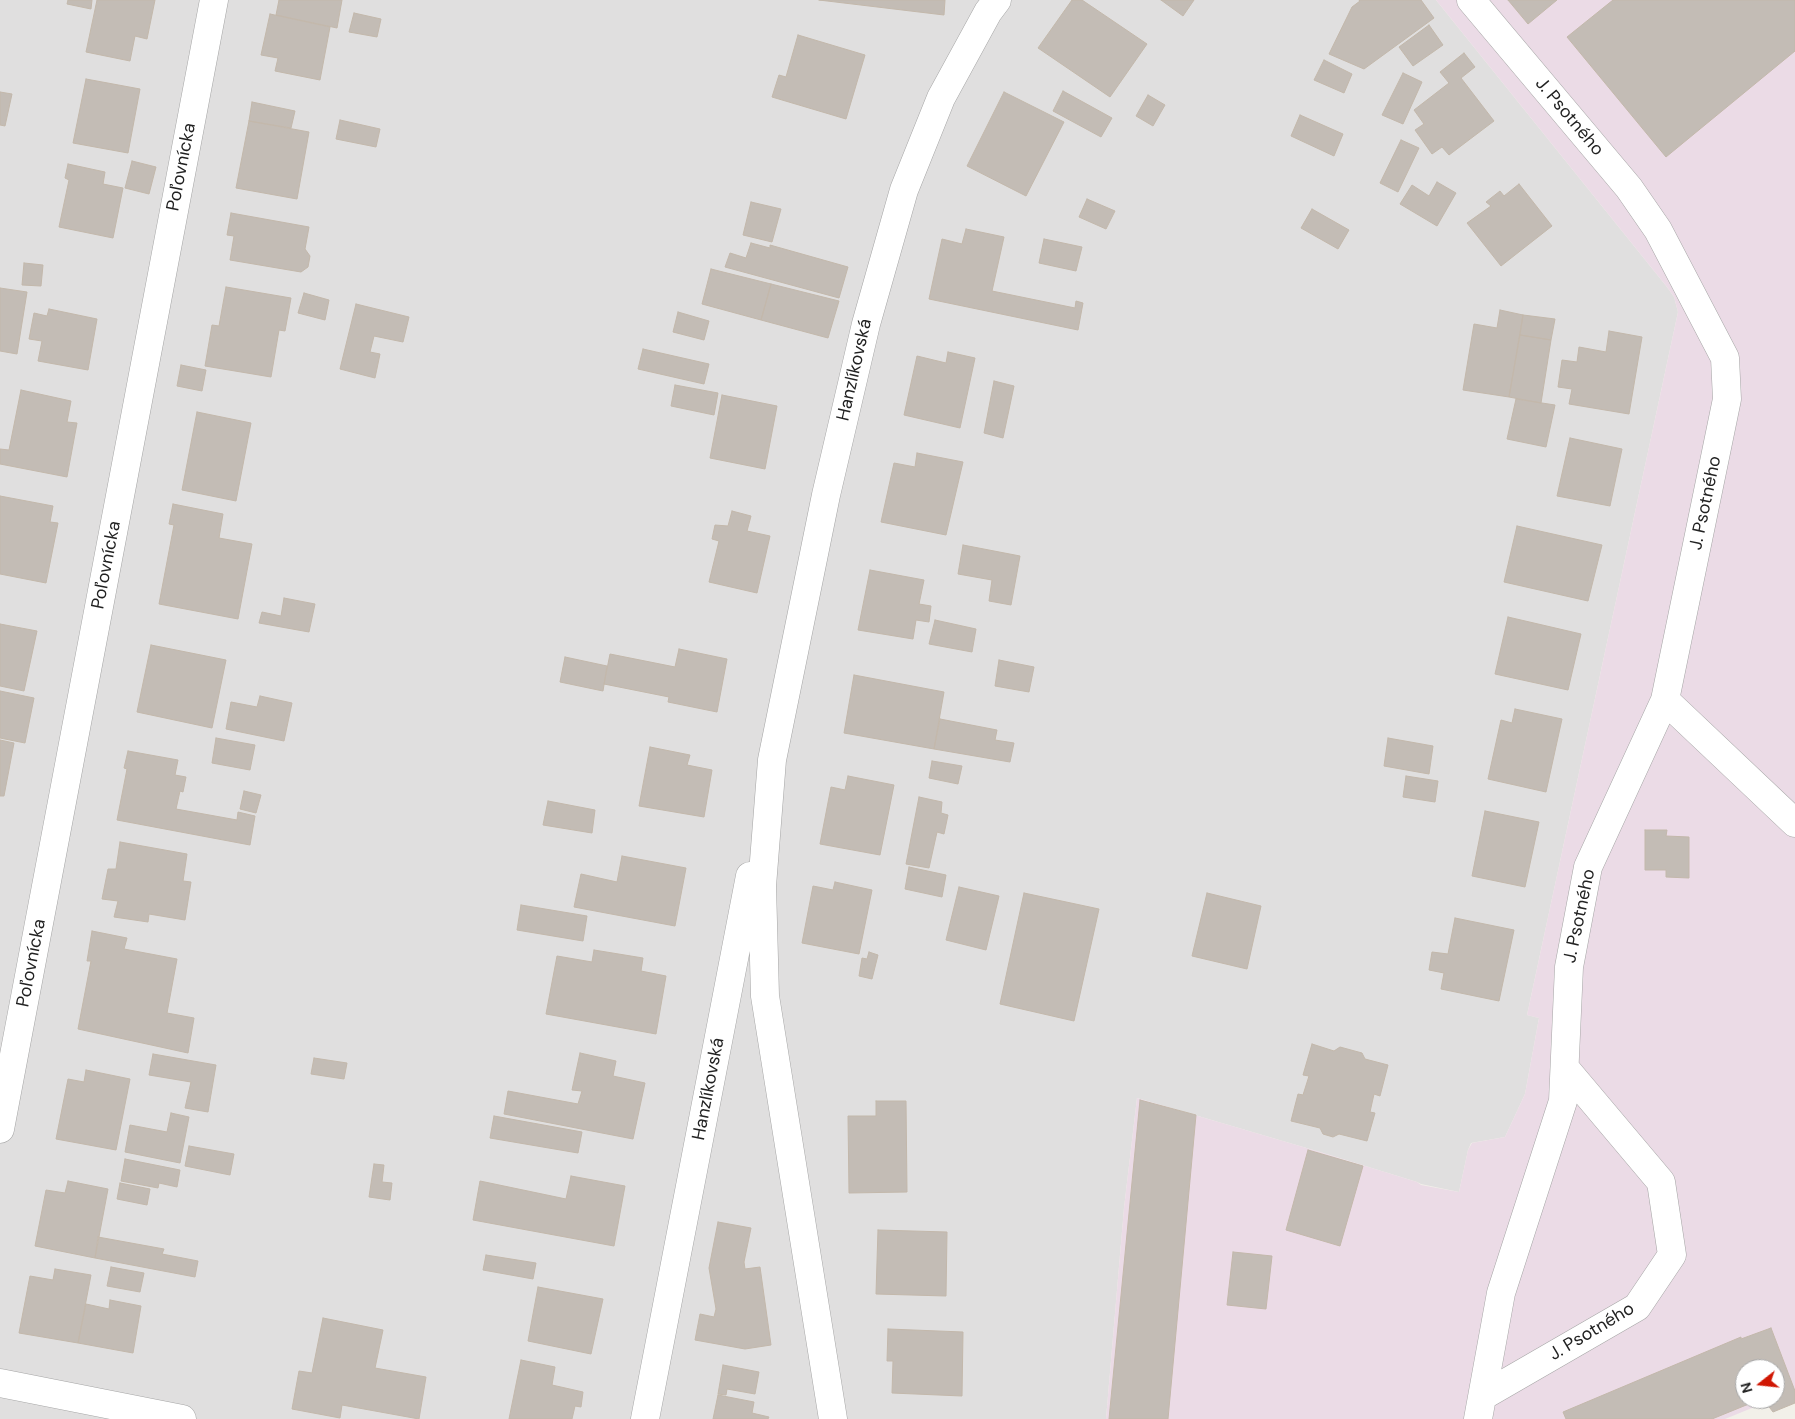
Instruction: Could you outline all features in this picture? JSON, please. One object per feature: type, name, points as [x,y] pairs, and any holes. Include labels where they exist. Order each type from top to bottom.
[{"type":"street","name":"Poľovnícka","points":[[0,1129],[214,0]]},
{"type":"street","name":"Hanzlíkovská","points":[[645,1419],[772,760],[826,496],[863,334],[904,190],[941,98],[988,12],[997,0]]},
{"type":"street","name":"J. Psotného","points":[[1472,0],[1629,188],[1658,230],[1725,358],[1727,399],[1665,700],[1588,867],[1569,967],[1563,1101],[1500,1293],[1481,1407]]},
{"type":"street","points":[[1665,700],[1795,823]]},
{"type":"street","name":"Hanzlíkovská","points":[[772,760],[762,886],[765,996],[833,1419]]},
{"type":"street","name":"J. Psotného","points":[[1481,1407],[1638,1307],[1672,1255],[1661,1182],[1565,1068]]},
{"type":"street","points":[[0,1383],[182,1419]]},
{"type":"shaded area","points":[[0,0],[1436,0],[1667,287],[1674,297],[1678,312],[1527,1015],[1539,1018],[1525,1094],[1505,1137],[1471,1143],[1459,1192],[1421,1184],[1137,1098],[1124,1208],[1106,1419],[0,1419]]},
{"type":"shaded area","points":[[1436,0],[1795,0],[1795,1391],[1785,1395],[1785,1359],[1735,1359],[1735,1409],[1750,1409],[1725,1419],[1106,1419],[1124,1208],[1137,1098],[1320,1152],[1417,1182],[1421,1185],[1459,1192],[1468,1150],[1472,1143],[1505,1137],[1525,1094],[1539,1018],[1527,1015],[1678,312],[1674,297]]},
{"type":"building","points":[[68,0],[92,0],[91,9],[67,4]]},
{"type":"building","points":[[97,0],[155,0],[147,39],[135,36],[130,61],[86,52]]},
{"type":"building","points":[[279,0],[342,0],[337,28],[276,15]]},
{"type":"building","points":[[819,0],[945,0],[944,15]]},
{"type":"building","points":[[1072,0],[1082,0],[1147,44],[1110,97],[1038,48]]},
{"type":"building","points":[[1161,0],[1194,0],[1183,16]]},
{"type":"building","points":[[1359,0],[1421,0],[1434,18],[1364,69],[1329,54],[1352,7]]},
{"type":"building","points":[[1508,0],[1557,0],[1528,24]]},
{"type":"building","points":[[1613,0],[1795,0],[1795,51],[1666,157],[1567,37]]},
{"type":"building","points":[[354,13],[381,19],[377,37],[349,32]]},
{"type":"building","points":[[270,14],[330,27],[320,80],[275,71],[278,58],[261,55]]},
{"type":"building","points":[[1429,25],[1443,45],[1413,66],[1399,47]]},
{"type":"building","points":[[798,35],[865,55],[846,119],[772,97],[779,75],[786,77]]},
{"type":"building","points":[[1464,53],[1475,67],[1461,78],[1494,121],[1449,155],[1442,147],[1432,154],[1415,130],[1424,124],[1414,110],[1449,83],[1440,72]]},
{"type":"building","points":[[1324,60],[1352,74],[1344,93],[1314,80]]},
{"type":"building","points":[[1403,73],[1422,82],[1403,124],[1382,115]]},
{"type":"building","points":[[86,79],[140,89],[128,153],[73,143]]},
{"type":"building","points":[[1063,91],[1112,118],[1101,137],[1053,111]]},
{"type":"building","points":[[0,92],[12,94],[5,126],[0,125]]},
{"type":"building","points":[[1004,92],[1064,122],[1026,196],[967,166]]},
{"type":"building","points":[[1148,95],[1165,105],[1153,126],[1136,116]]},
{"type":"building","points":[[252,102],[295,111],[291,128],[249,121]]},
{"type":"building","points":[[1300,115],[1343,134],[1334,156],[1291,136]]},
{"type":"building","points":[[340,120],[380,129],[376,147],[336,139]]},
{"type":"building","points":[[249,121],[309,132],[297,199],[236,188]]},
{"type":"building","points":[[1401,140],[1419,148],[1398,192],[1380,183]]},
{"type":"building","points":[[132,161],[156,167],[149,194],[125,188]]},
{"type":"building","points":[[68,164],[105,172],[103,184],[123,188],[113,238],[59,227],[69,180],[65,178]]},
{"type":"building","points":[[1437,182],[1456,193],[1437,226],[1400,204],[1412,185],[1429,196]]},
{"type":"building","points":[[1519,184],[1552,226],[1501,266],[1467,223],[1491,206],[1486,202],[1500,191],[1504,196]]},
{"type":"building","points":[[1087,199],[1115,211],[1106,229],[1079,217]]},
{"type":"building","points":[[751,202],[781,209],[772,242],[743,235]]},
{"type":"building","points":[[1312,209],[1349,230],[1338,249],[1301,228]]},
{"type":"building","points":[[231,213],[309,227],[305,249],[310,256],[308,267],[301,272],[230,260],[234,236],[227,235]]},
{"type":"building","points":[[966,229],[1004,237],[992,291],[1075,308],[1076,301],[1083,303],[1078,330],[929,299],[942,239],[962,244]]},
{"type":"building","points":[[1044,239],[1082,247],[1076,271],[1039,263]]},
{"type":"building","points":[[751,243],[770,248],[770,245],[848,267],[839,298],[725,267],[730,253],[746,258]]},
{"type":"building","points":[[24,263],[43,265],[41,286],[22,285]]},
{"type":"building","points":[[711,269],[771,284],[761,320],[702,304]]},
{"type":"building","points":[[771,284],[839,301],[828,338],[761,320]]},
{"type":"building","points":[[226,287],[291,298],[285,331],[279,330],[271,377],[205,366],[212,325],[219,326]]},
{"type":"building","points":[[0,288],[27,292],[17,354],[0,351]]},
{"type":"building","points":[[304,293],[329,300],[325,320],[298,313]]},
{"type":"building","points":[[356,304],[409,317],[403,342],[374,336],[370,352],[380,354],[375,378],[340,369]]},
{"type":"building","points":[[49,309],[97,319],[88,370],[38,361],[42,341],[29,339],[34,313],[47,316]]},
{"type":"building","points":[[1500,310],[1523,315],[1509,397],[1463,390],[1474,324],[1497,328]]},
{"type":"building","points":[[678,312],[709,321],[704,340],[673,332]]},
{"type":"building","points":[[1523,315],[1555,319],[1551,340],[1520,335]]},
{"type":"building","points":[[1609,331],[1642,337],[1629,414],[1569,404],[1572,389],[1558,387],[1562,360],[1577,362],[1579,347],[1606,352]]},
{"type":"building","points":[[1520,335],[1551,340],[1541,403],[1509,397]]},
{"type":"building","points":[[643,349],[709,364],[704,384],[638,369]]},
{"type":"building","points":[[948,352],[975,358],[960,428],[904,415],[917,356],[946,363]]},
{"type":"building","points":[[181,365],[206,370],[202,391],[177,386]]},
{"type":"building","points":[[994,381],[1014,386],[1003,438],[984,433]]},
{"type":"building","points":[[675,385],[718,393],[714,415],[671,406]]},
{"type":"building","points":[[21,390],[71,401],[67,422],[77,423],[67,477],[0,464],[0,449],[9,450]]},
{"type":"building","points":[[722,395],[777,406],[765,469],[710,458]]},
{"type":"building","points":[[1516,399],[1555,405],[1546,447],[1507,439]]},
{"type":"building","points":[[197,412],[251,423],[236,501],[182,490]]},
{"type":"building","points":[[1570,438],[1622,449],[1610,506],[1557,496]]},
{"type":"building","points":[[917,453],[963,462],[946,535],[881,522],[894,463],[915,467]]},
{"type":"building","points":[[0,496],[53,506],[50,522],[58,523],[46,583],[0,574]]},
{"type":"building","points":[[173,504],[223,514],[219,538],[252,544],[238,619],[159,604],[174,525],[169,524]]},
{"type":"building","points":[[732,511],[751,516],[747,531],[770,536],[757,593],[709,582],[719,541],[712,539],[715,525],[728,526]]},
{"type":"building","points":[[1517,526],[1602,545],[1588,601],[1504,582]]},
{"type":"building","points":[[963,545],[1020,556],[1011,605],[989,601],[992,580],[958,574]]},
{"type":"building","points":[[870,570],[924,580],[919,604],[931,606],[929,622],[916,620],[913,639],[858,630]]},
{"type":"building","points":[[284,598],[315,604],[309,632],[259,623],[262,612],[281,616]]},
{"type":"building","points":[[1508,617],[1581,634],[1568,690],[1495,674]]},
{"type":"building","points":[[935,620],[976,629],[972,652],[929,644]]},
{"type":"building","points":[[0,624],[37,631],[24,691],[0,686]]},
{"type":"building","points":[[151,645],[226,660],[212,728],[137,712]]},
{"type":"building","points":[[679,649],[727,659],[717,712],[668,702],[669,697],[604,684],[610,654],[675,667]]},
{"type":"building","points":[[565,657],[607,666],[603,691],[560,682]]},
{"type":"building","points":[[999,660],[1034,667],[1029,692],[995,686]]},
{"type":"building","points":[[854,675],[944,692],[934,749],[844,733]]},
{"type":"building","points":[[0,691],[34,698],[25,743],[0,738]]},
{"type":"building","points":[[260,696],[292,703],[284,741],[226,729],[231,702],[257,707]]},
{"type":"building","points":[[1515,709],[1562,719],[1546,792],[1488,779],[1501,720],[1512,723]]},
{"type":"building","points":[[940,719],[997,730],[995,740],[1014,743],[1010,762],[934,749]]},
{"type":"building","points":[[216,738],[255,745],[250,770],[212,763]]},
{"type":"building","points":[[1388,738],[1433,746],[1429,774],[1384,766]]},
{"type":"building","points":[[0,740],[14,743],[4,796],[0,796]]},
{"type":"building","points":[[650,747],[690,755],[687,765],[712,770],[704,817],[639,806]]},
{"type":"building","points":[[128,751],[178,760],[175,775],[186,777],[183,792],[180,791],[176,809],[237,820],[238,812],[255,816],[250,845],[117,820],[127,769],[124,768]]},
{"type":"building","points":[[932,761],[962,766],[958,784],[929,778]]},
{"type":"building","points":[[848,776],[894,785],[880,855],[820,844],[831,787],[845,790]]},
{"type":"building","points":[[1406,776],[1438,781],[1435,802],[1403,797]]},
{"type":"building","points":[[244,791],[261,795],[256,813],[240,809]]},
{"type":"building","points":[[919,797],[942,802],[941,813],[948,815],[944,834],[937,832],[929,868],[906,864]]},
{"type":"building","points":[[548,801],[595,810],[592,833],[543,825]]},
{"type":"building","points":[[1485,811],[1539,822],[1525,887],[1472,876]]},
{"type":"building","points":[[1645,830],[1667,830],[1666,836],[1689,837],[1689,878],[1666,877],[1666,870],[1645,870]]},
{"type":"building","points":[[120,842],[187,854],[183,881],[191,882],[185,920],[149,914],[148,922],[114,917],[118,901],[102,899],[108,869],[116,869]]},
{"type":"building","points":[[622,856],[686,868],[675,926],[574,907],[581,874],[617,882]]},
{"type":"building","points":[[909,867],[946,875],[942,897],[905,889]]},
{"type":"building","points":[[835,882],[872,890],[859,954],[802,943],[813,886],[833,890]]},
{"type":"building","points":[[959,887],[999,896],[986,950],[946,940]]},
{"type":"building","points":[[1024,893],[1099,909],[1074,1021],[1000,1004]]},
{"type":"building","points":[[1207,893],[1261,906],[1247,969],[1192,956]]},
{"type":"building","points":[[521,905],[587,916],[583,941],[517,930]]},
{"type":"building","points":[[1455,918],[1514,930],[1499,1001],[1441,989],[1444,973],[1429,970],[1432,952],[1448,954]]},
{"type":"building","points":[[92,931],[127,938],[124,949],[177,959],[167,1013],[194,1018],[188,1053],[78,1029],[91,961],[87,961]]},
{"type":"building","points":[[594,950],[643,958],[641,971],[666,976],[656,1034],[546,1014],[557,956],[592,962]]},
{"type":"building","points":[[869,952],[878,955],[872,979],[859,976],[862,958],[867,959]]},
{"type":"building","points":[[1312,1044],[1334,1051],[1340,1047],[1362,1053],[1365,1059],[1388,1065],[1380,1096],[1374,1094],[1370,1112],[1375,1113],[1367,1141],[1339,1134],[1333,1137],[1323,1134],[1320,1128],[1291,1121],[1298,1094],[1303,1095],[1309,1076],[1303,1075]]},
{"type":"building","points":[[580,1053],[616,1061],[613,1076],[645,1083],[633,1139],[504,1114],[508,1091],[578,1104],[582,1091],[572,1090]]},
{"type":"building","points":[[153,1054],[216,1065],[208,1112],[185,1108],[191,1082],[149,1075]]},
{"type":"building","points":[[314,1058],[347,1063],[344,1079],[311,1074]]},
{"type":"building","points":[[86,1070],[130,1079],[116,1150],[56,1139],[68,1079],[84,1082]]},
{"type":"building","points":[[1140,1100],[1196,1115],[1168,1419],[1109,1419]]},
{"type":"building","points":[[876,1101],[906,1101],[907,1192],[849,1193],[848,1116],[876,1116]]},
{"type":"building","points":[[171,1113],[189,1117],[180,1163],[125,1152],[130,1125],[167,1132]]},
{"type":"building","points":[[494,1116],[582,1132],[578,1153],[490,1138]]},
{"type":"building","points":[[189,1146],[234,1154],[230,1175],[185,1166]]},
{"type":"building","points":[[1308,1150],[1363,1166],[1340,1246],[1286,1230]]},
{"type":"building","points":[[125,1159],[180,1170],[177,1187],[159,1183],[158,1188],[121,1181]]},
{"type":"building","points":[[374,1164],[384,1165],[382,1182],[392,1183],[390,1200],[369,1197]]},
{"type":"building","points":[[571,1176],[625,1186],[614,1246],[473,1220],[480,1181],[566,1199]]},
{"type":"building","points":[[68,1181],[108,1189],[95,1258],[35,1246],[46,1190],[65,1193]]},
{"type":"building","points":[[120,1183],[150,1189],[147,1205],[117,1199]]},
{"type":"building","points":[[718,1222],[751,1228],[744,1262],[745,1269],[760,1267],[771,1345],[745,1349],[695,1340],[700,1314],[714,1317],[716,1309],[709,1268]]},
{"type":"building","points":[[878,1230],[947,1232],[946,1296],[876,1294]]},
{"type":"building","points":[[98,1237],[164,1249],[162,1254],[198,1261],[195,1277],[95,1258]]},
{"type":"building","points":[[1233,1252],[1272,1256],[1266,1309],[1227,1305]]},
{"type":"building","points":[[486,1255],[536,1263],[533,1279],[483,1270]]},
{"type":"building","points":[[111,1267],[144,1273],[140,1292],[107,1286]]},
{"type":"building","points":[[55,1269],[91,1275],[78,1343],[19,1333],[30,1276],[53,1280]]},
{"type":"building","points":[[538,1287],[603,1299],[591,1354],[528,1341]]},
{"type":"building","points":[[110,1300],[141,1306],[133,1353],[78,1343],[86,1304],[109,1309]]},
{"type":"building","points":[[323,1318],[383,1330],[375,1368],[426,1377],[419,1419],[342,1405],[340,1418],[292,1409],[299,1371],[312,1373]]},
{"type":"building","points":[[1771,1328],[1783,1359],[1735,1359],[1736,1409],[1712,1419],[1566,1419],[1563,1412],[1741,1337],[1741,1339]]},
{"type":"building","points":[[888,1329],[963,1332],[962,1396],[892,1393],[893,1361],[887,1361]]},
{"type":"building","points":[[521,1360],[555,1367],[552,1385],[583,1392],[581,1407],[575,1406],[572,1419],[509,1419]]},
{"type":"building","points":[[723,1365],[759,1372],[755,1394],[727,1389],[726,1395],[718,1394]]},
{"type":"building","points":[[1785,1365],[1795,1391],[1795,1403],[1785,1407]]},
{"type":"building","points":[[718,1395],[754,1402],[752,1413],[769,1417],[768,1419],[713,1419]]}]
